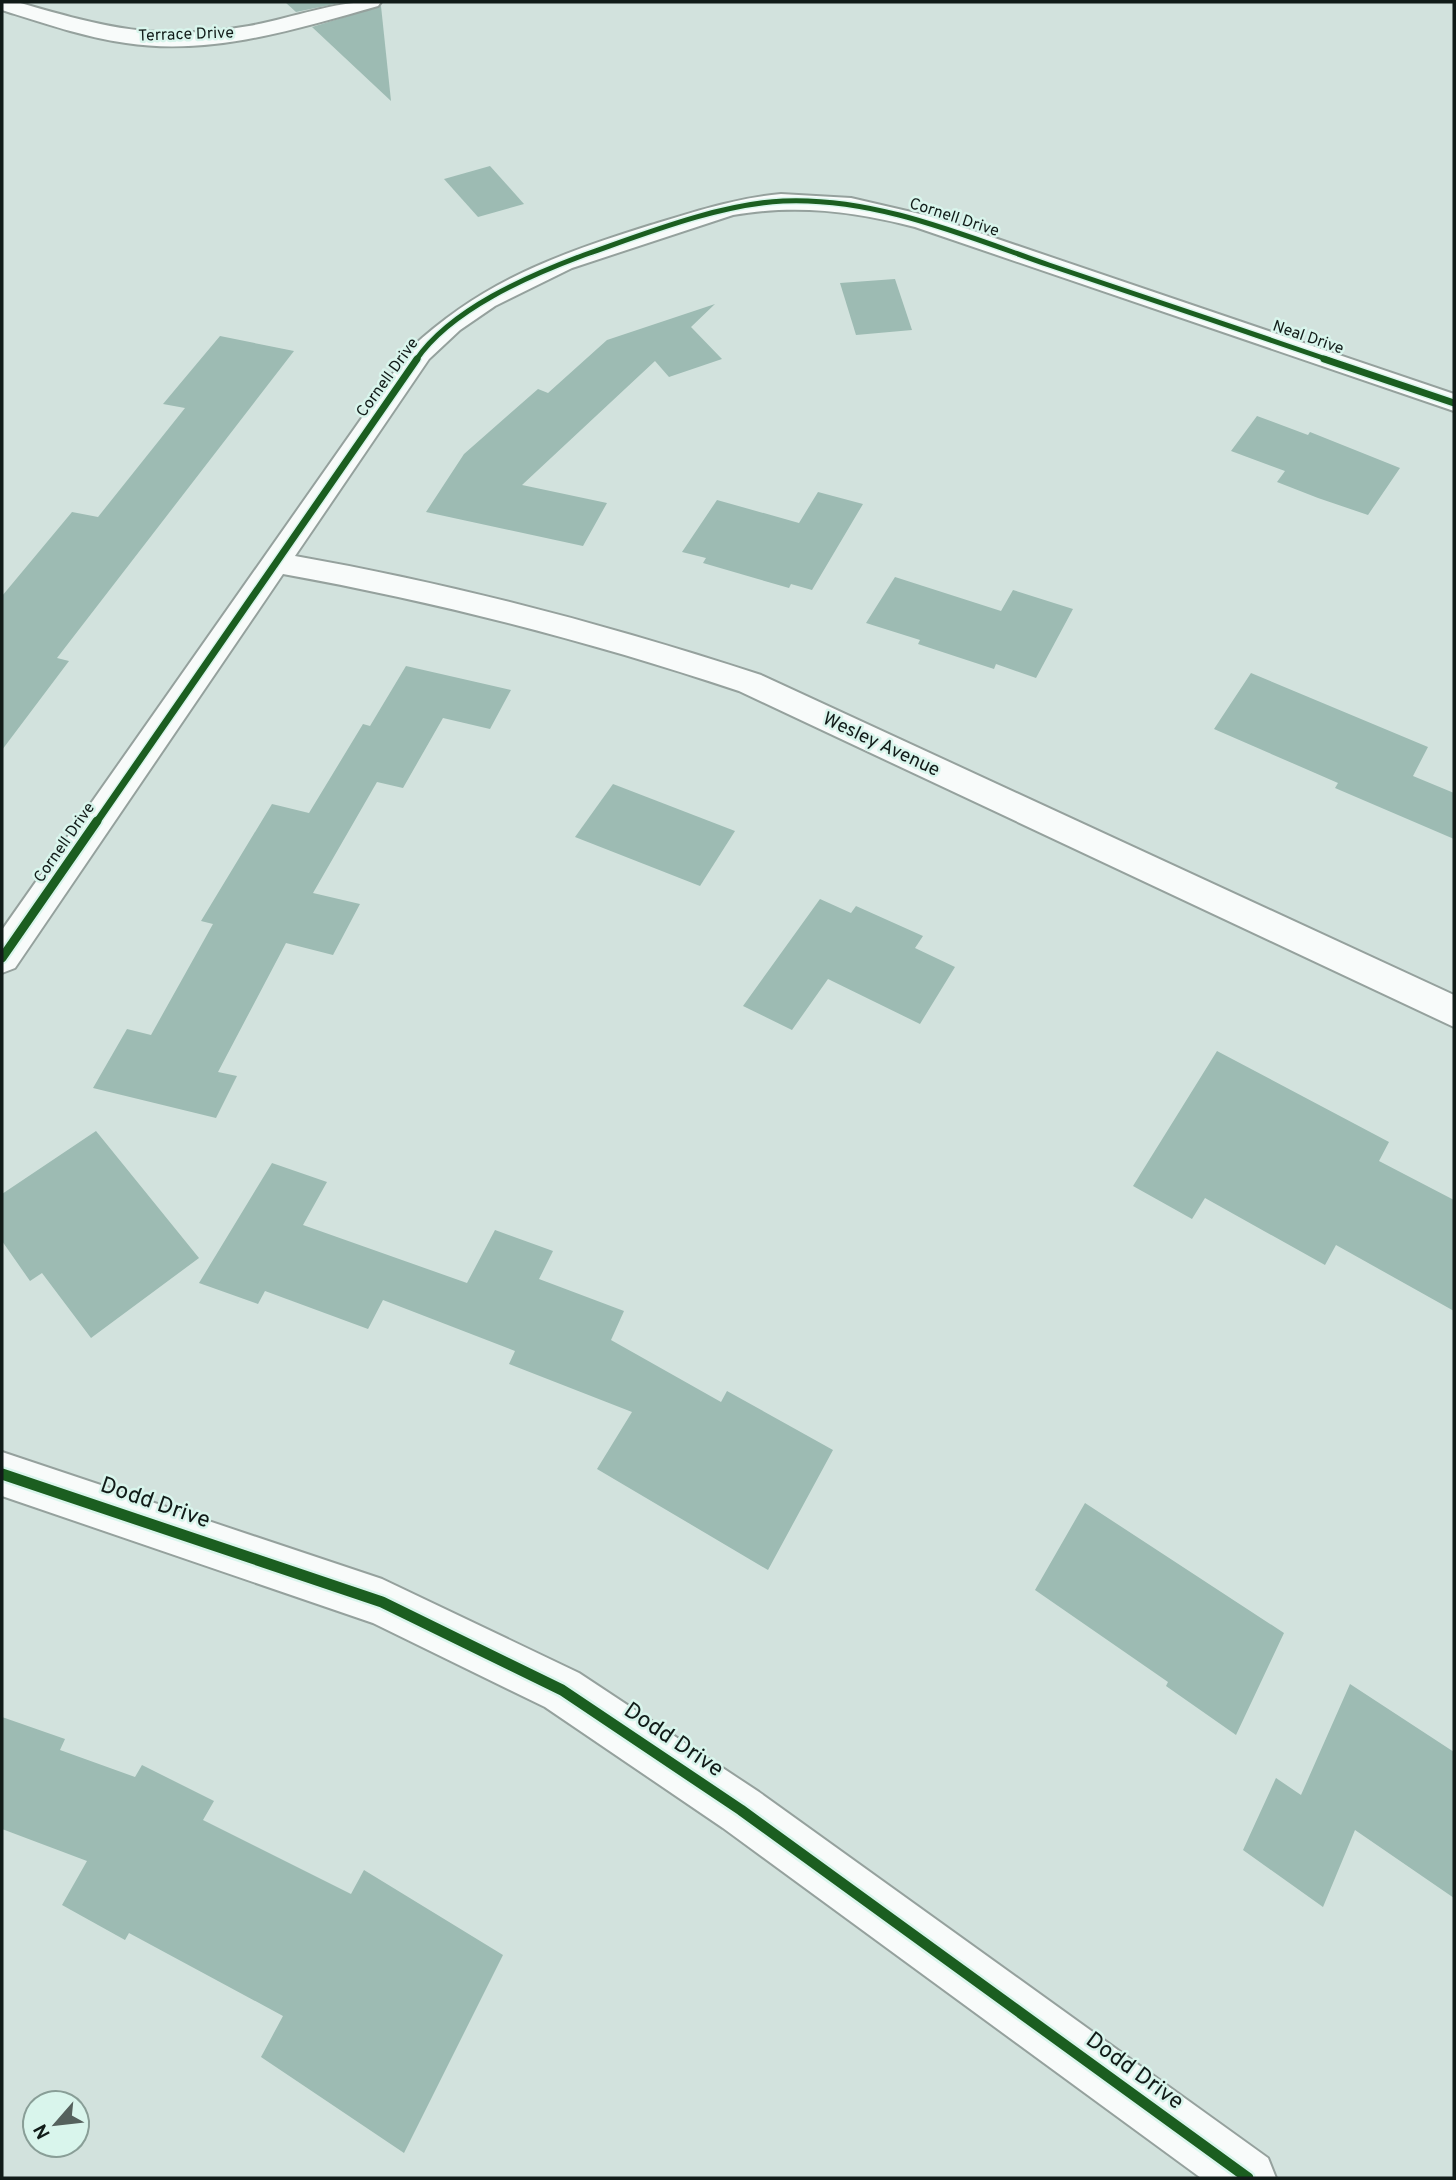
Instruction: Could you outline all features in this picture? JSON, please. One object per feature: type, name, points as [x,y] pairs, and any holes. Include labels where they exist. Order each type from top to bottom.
[{"type":"street","name":"Terrace Drive","points":[[2,4],[127,37],[155,38],[242,33],[371,2]]},
{"type":"street","name":"Cornell Drive","points":[[2,958],[420,354],[457,320],[506,288],[547,269],[729,208],[779,200],[819,199],[868,207],[937,226],[1152,300]]},
{"type":"street","name":"Neal Drive","points":[[1152,300],[1454,402]]},
{"type":"street","name":"Wesley Avenue","points":[[277,562],[372,579],[513,611],[655,651],[750,684],[1454,1013]]},
{"type":"street","name":"Dodd Drive","points":[[2,1474],[383,1602],[562,1690],[741,1810],[1248,2178]]},
{"type":"building","points":[[285,2],[344,2],[296,12]]},
{"type":"building","points":[[381,6],[391,101],[312,27]]},
{"type":"building","points":[[490,166],[524,204],[478,217],[444,179]]},
{"type":"building","points":[[895,279],[912,330],[856,335],[840,283]]},
{"type":"building","points":[[715,304],[691,327],[722,359],[669,377],[655,361],[522,485],[607,503],[583,546],[426,512],[464,454],[538,389],[548,393],[607,340]]},
{"type":"building","points":[[220,336],[294,351],[57,658],[69,661],[2,750],[2,596],[72,512],[98,517],[185,408],[163,404]]},
{"type":"building","points":[[1257,416],[1308,435],[1310,432],[1400,468],[1368,515],[1318,498],[1277,482],[1285,471],[1231,451]]},
{"type":"building","points":[[818,492],[863,504],[812,590],[791,584],[789,588],[703,563],[706,558],[682,552],[717,500],[799,523]]},
{"type":"building","points":[[895,577],[1001,611],[1013,590],[1073,609],[1036,678],[996,664],[994,669],[918,644],[920,640],[866,623]]},
{"type":"building","points":[[406,666],[511,690],[490,729],[443,718],[403,788],[377,782],[313,893],[360,904],[333,955],[286,943],[218,1072],[237,1076],[216,1118],[93,1088],[127,1029],[151,1035],[213,924],[201,921],[272,804],[309,813],[363,724],[370,726]]},
{"type":"building","points":[[1251,673],[1428,747],[1413,776],[1454,793],[1454,839],[1335,788],[1338,783],[1214,729]]},
{"type":"building","points":[[613,784],[735,831],[700,886],[575,837]]},
{"type":"building","points":[[820,899],[851,913],[856,906],[923,936],[915,948],[955,967],[920,1024],[828,979],[792,1030],[743,1006]]},
{"type":"building","points":[[1217,1051],[1389,1142],[1379,1161],[1454,1200],[1454,1311],[1336,1245],[1325,1265],[1205,1198],[1192,1219],[1133,1186]]},
{"type":"building","points":[[96,1131],[199,1258],[91,1338],[42,1273],[30,1281],[2,1241],[2,1194]]},
{"type":"building","points":[[272,1163],[327,1182],[303,1225],[467,1283],[495,1230],[553,1251],[539,1279],[624,1311],[611,1340],[721,1402],[727,1391],[833,1450],[768,1570],[597,1469],[632,1412],[509,1364],[515,1351],[383,1300],[368,1329],[265,1291],[258,1304],[199,1283]]},
{"type":"building","points":[[1085,1503],[1284,1633],[1236,1735],[1166,1686],[1168,1682],[1035,1590]]},
{"type":"building","points":[[1350,1684],[1454,1752],[1454,1898],[1355,1830],[1323,1907],[1243,1850],[1276,1778],[1301,1795]]},
{"type":"building","points":[[2,1717],[65,1739],[60,1750],[135,1777],[142,1765],[214,1801],[203,1820],[351,1894],[364,1870],[503,1955],[404,2153],[261,2057],[283,2016],[129,1933],[125,1940],[62,1905],[87,1861],[2,1829]]},
{"type":"cycle path","points":[[2,958],[420,354],[451,325],[486,300],[564,263],[729,208],[781,201],[851,205],[924,222],[1454,403]]},
{"type":"cycle path","points":[[2,1474],[382,1602],[562,1690],[741,1810],[1248,2178]]}]
